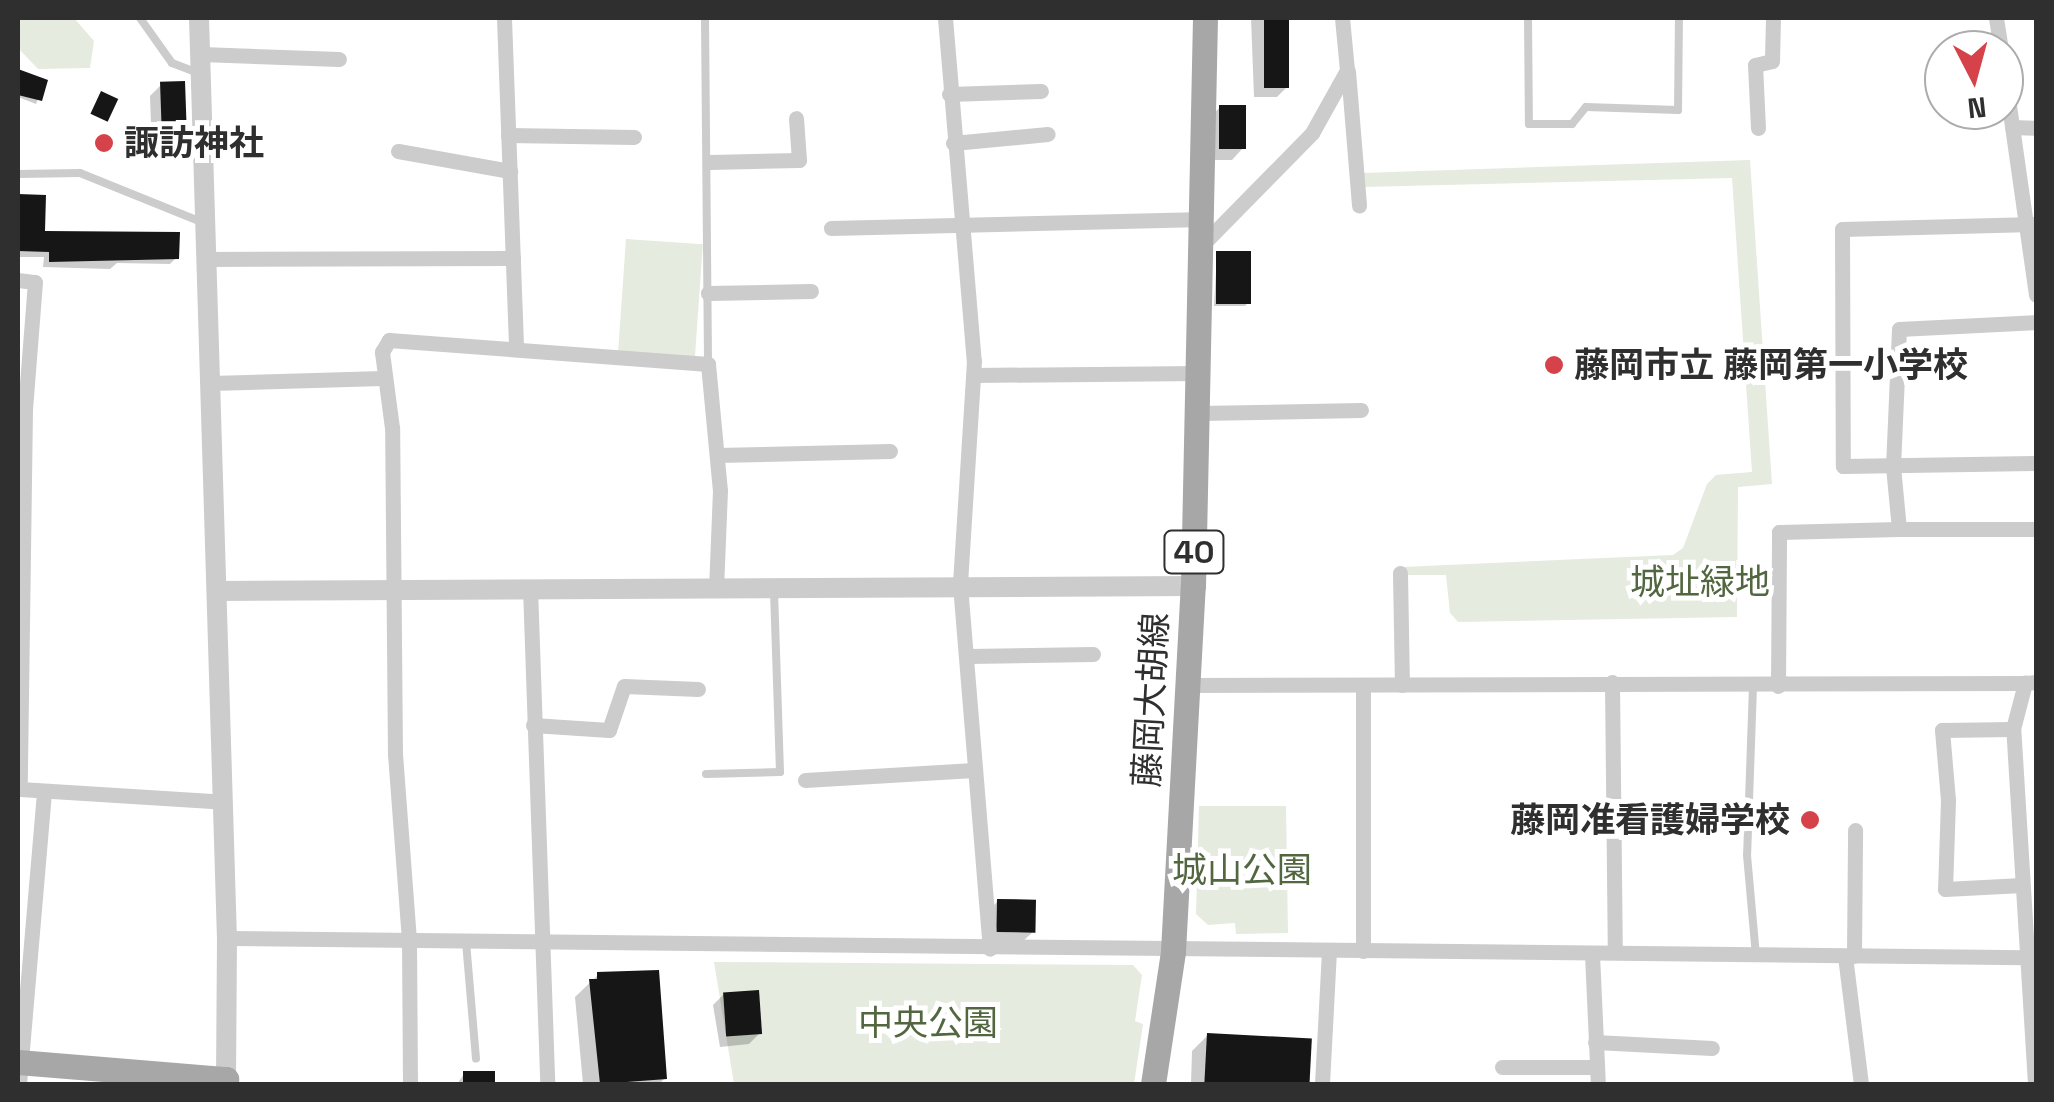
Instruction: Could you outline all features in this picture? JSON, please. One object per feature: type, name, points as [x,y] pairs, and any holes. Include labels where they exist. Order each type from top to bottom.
[{"type":"main road","name":"藤岡大胡線","points":[[1153,1084],[1173,950],[1192,586],[1200,413],[1205,18]]},
{"type":"main road","points":[[19,1069],[226,1082]]},
{"type":"street","points":[[200,18],[228,938],[226,1082]]},
{"type":"street","points":[[504,18],[516,347]]},
{"type":"street","points":[[945,18],[974,375],[960,585],[990,949]]},
{"type":"street","points":[[1342,18],[1359,206]]},
{"type":"street","points":[[1758,128],[1756,66],[1772,61],[1772,18]]},
{"type":"street","points":[[201,64],[340,59]]},
{"type":"street","points":[[831,228],[961,224],[1204,232],[1312,132],[1348,70]]},
{"type":"street","points":[[949,94],[1041,91]]},
{"type":"street","points":[[710,162],[799,160],[796,118]]},
{"type":"street","points":[[2013,130],[2031,224],[2036,294]]},
{"type":"street","points":[[953,143],[1048,134]]},
{"type":"street","points":[[508,135],[634,138]]},
{"type":"street","points":[[398,152],[510,171]]},
{"type":"street","points":[[2031,224],[1842,229],[1843,466],[2036,463]]},
{"type":"street","points":[[206,260],[513,258]]},
{"type":"street","points":[[18,280],[35,282],[21,409],[19,789],[224,802]]},
{"type":"street","points":[[708,294],[811,290]]},
{"type":"street","points":[[1899,529],[1893,467],[1899,329],[2036,322]]},
{"type":"street","points":[[410,1084],[409,940],[395,755],[392,428],[382,352],[390,340],[708,364],[717,454],[716,588]]},
{"type":"street","points":[[974,375],[1200,373]]},
{"type":"street","points":[[210,383],[383,378]]},
{"type":"street","points":[[1200,413],[1361,410]]},
{"type":"street","points":[[717,454],[890,451]]},
{"type":"street","points":[[1778,686],[1779,532],[2036,529]]},
{"type":"street","points":[[1400,573],[1402,685]]},
{"type":"street","points":[[217,591],[1192,586]]},
{"type":"street","points":[[530,588],[546,1084]]},
{"type":"street","points":[[968,656],[1093,654]]},
{"type":"street","points":[[1612,682],[1615,952]]},
{"type":"street","points":[[1187,685],[1612,682],[1778,686],[2031,682],[2012,729],[2022,885],[2030,918],[2026,957],[2032,986],[2035,1084]]},
{"type":"street","points":[[533,725],[609,730],[624,686],[698,689]]},
{"type":"street","points":[[1363,686],[1363,951]]},
{"type":"street","points":[[2012,729],[1942,730],[1945,889],[2022,885]]},
{"type":"street","points":[[805,780],[974,770]]},
{"type":"street","points":[[19,1069],[44,791]]},
{"type":"street","points":[[1855,830],[1850,956],[1860,1084]]},
{"type":"street","points":[[228,938],[2026,957]]},
{"type":"street","points":[[1322,1084],[1329,952]]},
{"type":"street","points":[[1502,1066],[1597,1076],[1592,954]]},
{"type":"street","points":[[1595,1042],[1712,1048]]},
{"type":"lane","points":[[140,18],[172,62],[201,64]]},
{"type":"lane","points":[[705,18],[710,162],[708,364]]},
{"type":"lane","points":[[1528,18],[1529,124],[1572,124],[1586,107],[1678,110],[1679,18]]},
{"type":"lane","points":[[18,174],[80,173],[205,224]]},
{"type":"lane","points":[[706,774],[780,772],[774,587]]},
{"type":"lane","points":[[1753,686],[1748,855],[1756,956]]},
{"type":"lane","points":[[466,942],[476,1059]]},
{"type":"green space","points":[[18,18],[74,18],[94,41],[90,68],[38,69],[18,48]]},
{"type":"green space","name":"城址緑地","points":[[1750,160],[1772,484],[1738,487],[1737,617],[1458,622],[1450,613],[1446,575],[1403,575],[1403,567],[1673,555],[1683,548],[1707,484],[1716,475],[1752,472],[1732,178],[1363,187],[1362,173]]},
{"type":"green space","points":[[626,239],[703,244],[695,357],[618,352]]},
{"type":"green space","name":"城山公園","points":[[1199,806],[1286,806],[1288,933],[1236,934],[1235,923],[1208,925],[1196,914]]},
{"type":"green space","name":"中央公園","points":[[714,962],[1133,965],[1142,975],[1135,1021],[1143,1024],[1134,1084],[734,1084]]},
{"type":"building","points":[[1264,18],[1289,18],[1289,88],[1264,88]]},
{"type":"building","points":[[18,69],[48,80],[42,101],[18,95]]},
{"type":"building","points":[[185,81],[187,140],[162,141],[160,82]]},
{"type":"building","points":[[101,91],[118,99],[108,122],[90,114]]},
{"type":"building","points":[[1219,105],[1246,105],[1246,149],[1219,149]]},
{"type":"building","points":[[18,194],[46,195],[45,231],[180,232],[179,259],[49,262],[49,252],[18,251]]},
{"type":"building","points":[[1216,251],[1251,251],[1251,304],[1216,304]]},
{"type":"building","points":[[997,899],[1036,900],[1035,933],[996,932]]},
{"type":"building","points":[[659,970],[667,1079],[600,1084],[589,979],[597,979],[597,972]]},
{"type":"building","points":[[759,990],[762,1034],[726,1036],[723,993]]},
{"type":"building","points":[[1207,1033],[1312,1038],[1309,1084],[1204,1084]]},
{"type":"building","points":[[463,1071],[495,1071],[495,1084],[463,1084]]},
{"type":"place","name":"諏訪神社","points":[[104,143]]},
{"type":"place","name":"藤岡市立 藤岡第一小学校","points":[[1554,365]]},
{"type":"place","name":"藤岡准看護婦学校","points":[[1810,820]]}]
